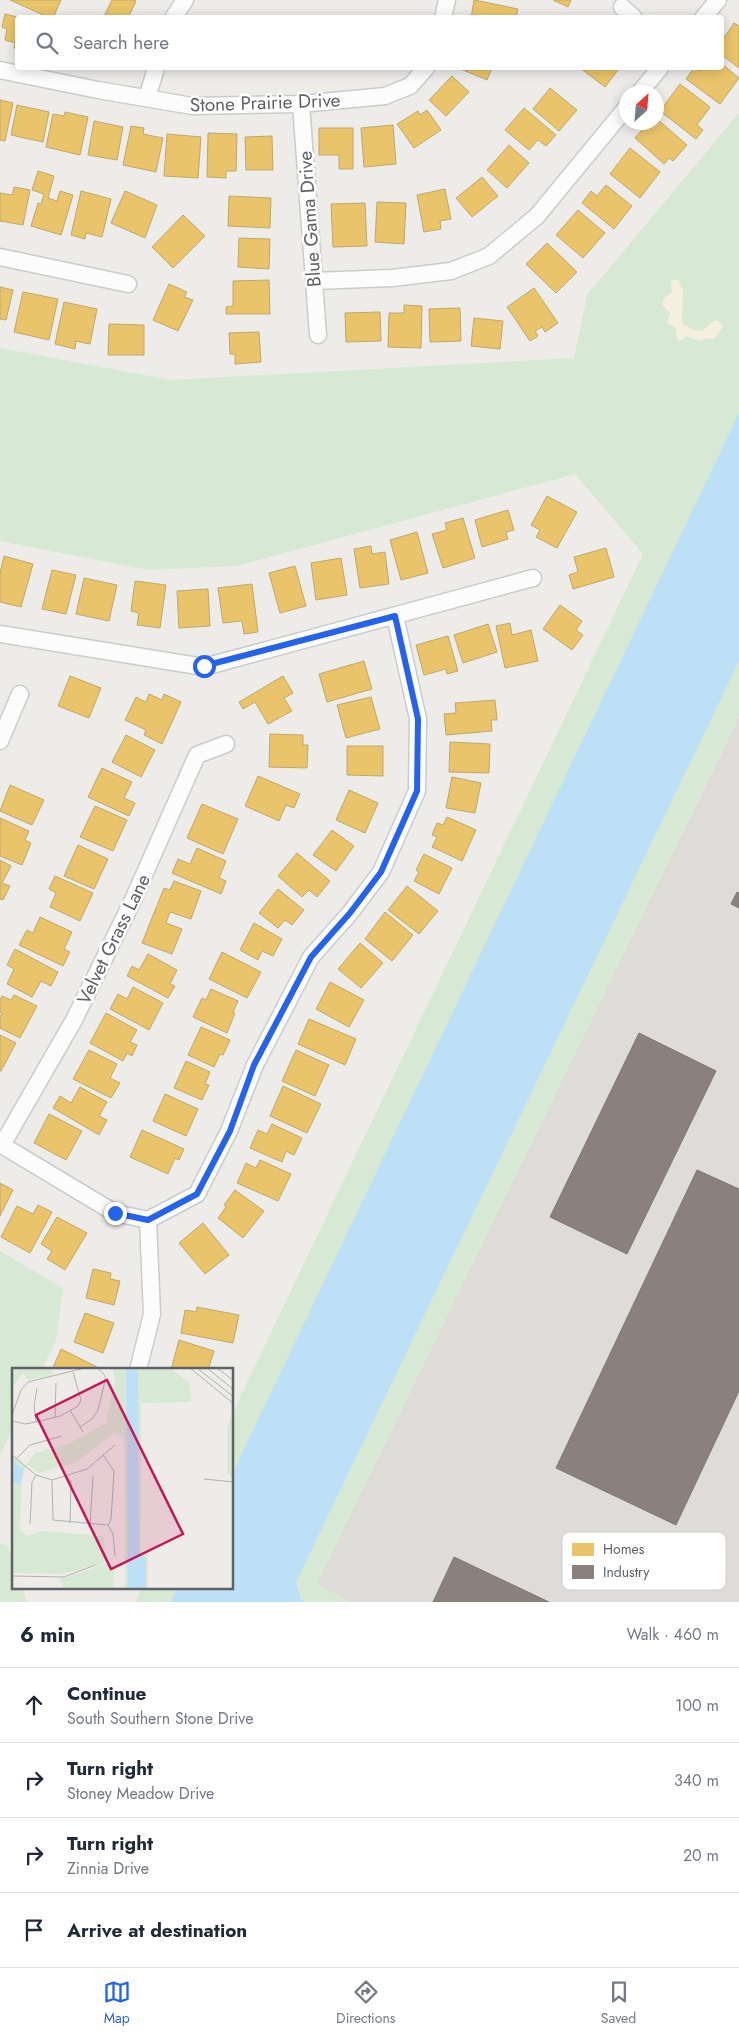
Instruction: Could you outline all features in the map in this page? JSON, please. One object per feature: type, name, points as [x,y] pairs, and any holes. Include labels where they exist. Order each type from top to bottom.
[{"type":"street","points":[[175,15],[185,0]]},
{"type":"street","points":[[444,15],[447,0]]},
{"type":"street","points":[[706,15],[718,0]]},
{"type":"street","name":"Stone Prairie Drive","points":[[0,70],[192,106],[300,104],[385,96],[410,86],[424,70]]},
{"type":"street","points":[[147,98],[155,70]]},
{"type":"street","points":[[646,85],[658,70]]},
{"type":"street","name":"Blue Gama Drive","points":[[300,104],[318,335]]},
{"type":"street","points":[[314,281],[392,278],[451,270],[489,256],[537,216],[619,116]]},
{"type":"street","points":[[0,258],[128,284]]},
{"type":"street","points":[[0,634],[204,666],[534,578]]},
{"type":"street","points":[[1,1144],[115,1213],[148,1220],[197,1194],[230,1131],[254,1065],[311,957],[350,913],[381,872],[417,791],[418,719],[395,616]]},
{"type":"street","points":[[0,741],[20,694]]},
{"type":"street","name":"Velvet Grass Lane","points":[[1,1144],[74,1020],[132,902],[197,755],[226,744]]},
{"type":"street","points":[[138,1368],[152,1314],[148,1220]]},
{"type":"shaded area","points":[[739,717],[739,1602],[349,1602],[316,1584]]},
{"type":"green space","points":[[739,113],[739,717],[317,1584],[349,1602],[135,1602],[141,1590],[234,1590],[234,1410],[643,554],[575,474],[237,566],[149,570],[0,541],[0,348],[171,380],[574,358],[587,295]]},
{"type":"green space","points":[[0,1251],[63,1288],[56,1341],[42,1368],[12,1368],[12,1431],[0,1455]]},
{"type":"green space","points":[[0,1544],[7,1545],[12,1559],[12,1590],[23,1590],[27,1602],[0,1602]]},
{"type":"sand","points":[[678,280],[683,289],[682,323],[693,330],[702,331],[714,321],[719,321],[723,327],[713,339],[709,338],[699,341],[687,336],[680,341],[677,339],[676,328],[667,323],[670,313],[662,305],[664,298],[672,292],[671,282]]},
{"type":"water","points":[[739,413],[739,661],[296,1582],[301,1599],[305,1602],[170,1602],[176,1590],[234,1590],[234,1470]]},
{"type":"building: Homes","points":[[10,0],[61,0],[54,15],[43,15]]},
{"type":"building: Homes","points":[[112,0],[136,1],[129,15],[104,15]]},
{"type":"building: Homes","points":[[474,0],[518,9],[517,15],[472,15]]},
{"type":"building: Homes","points":[[553,0],[571,0],[568,7]]},
{"type":"building: Homes","points":[[5,14],[15,16],[15,43],[5,40],[7,29],[2,27]]},
{"type":"building: Homes","points":[[734,23],[739,26],[739,68],[724,57],[724,38]]},
{"type":"building: Homes","points":[[724,66],[739,78],[720,104],[686,79],[693,70],[724,70]]},
{"type":"building: Homes","points":[[463,70],[491,70],[487,80]]},
{"type":"building: Homes","points":[[583,70],[618,70],[605,87]]},
{"type":"building: Homes","points":[[452,76],[469,92],[446,116],[429,100]]},
{"type":"building: Homes","points":[[680,84],[710,107],[697,125],[703,130],[696,139],[664,114],[664,106]]},
{"type":"building: Homes","points":[[550,88],[577,110],[559,131],[533,109]]},
{"type":"building: Homes","points":[[0,100],[13,103],[5,141],[0,140]]},
{"type":"building: Homes","points":[[17,105],[49,112],[43,142],[11,135]]},
{"type":"building: Homes","points":[[524,108],[556,135],[546,146],[538,140],[529,150],[505,130]]},
{"type":"building: Homes","points":[[427,110],[441,130],[414,148],[397,124],[418,111],[420,115]]},
{"type":"building: Homes","points":[[65,112],[88,117],[80,155],[46,147],[53,114],[64,116]]},
{"type":"building: Homes","points":[[94,121],[123,127],[117,160],[88,155]]},
{"type":"building: Homes","points":[[393,125],[396,164],[364,167],[361,128]]},
{"type":"building: Homes","points":[[664,125],[687,145],[673,161],[669,158],[664,164],[635,138],[642,130],[664,130]]},
{"type":"building: Homes","points":[[131,126],[144,128],[143,134],[163,138],[156,172],[123,165]]},
{"type":"building: Homes","points":[[319,128],[353,128],[353,169],[339,169],[339,155],[319,155]]},
{"type":"building: Homes","points":[[208,133],[237,134],[236,171],[226,171],[226,178],[207,177]]},
{"type":"building: Homes","points":[[167,134],[201,137],[198,178],[164,176]]},
{"type":"building: Homes","points":[[272,136],[273,170],[246,170],[245,137]]},
{"type":"building: Homes","points":[[509,145],[529,163],[507,188],[487,170]]},
{"type":"building: Homes","points":[[630,148],[660,172],[640,198],[610,174]]},
{"type":"building: Homes","points":[[38,171],[54,176],[48,198],[57,201],[60,191],[73,195],[61,235],[31,226],[38,203],[41,204],[44,194],[32,190]]},
{"type":"building: Homes","points":[[482,177],[498,196],[472,217],[456,198]]},
{"type":"building: Homes","points":[[606,185],[632,206],[614,229],[582,203],[591,191],[597,196]]},
{"type":"building: Homes","points":[[14,187],[30,190],[23,225],[0,221],[0,193],[12,195]]},
{"type":"building: Homes","points":[[445,189],[451,219],[440,221],[441,229],[424,232],[417,195]]},
{"type":"building: Homes","points":[[81,191],[111,199],[102,237],[86,233],[85,239],[71,235]]},
{"type":"building: Homes","points":[[125,191],[157,205],[145,238],[111,223]]},
{"type":"building: Homes","points":[[229,196],[271,198],[270,228],[228,226]]},
{"type":"building: Homes","points":[[377,202],[406,203],[404,244],[375,242]]},
{"type":"building: Homes","points":[[365,203],[367,246],[333,247],[331,204]]},
{"type":"building: Homes","points":[[578,210],[605,233],[583,258],[556,235]]},
{"type":"building: Homes","points":[[183,215],[205,236],[173,268],[152,247]]},
{"type":"building: Homes","points":[[239,238],[270,239],[269,269],[238,267]]},
{"type":"building: Homes","points":[[547,243],[577,272],[556,293],[526,264]]},
{"type":"building: Homes","points":[[269,280],[270,314],[226,314],[226,307],[233,306],[233,281]]},
{"type":"building: Homes","points":[[169,284],[187,292],[184,297],[193,300],[178,331],[153,320]]},
{"type":"building: Homes","points":[[0,287],[13,290],[6,320],[0,319]]},
{"type":"building: Homes","points":[[534,288],[558,323],[545,332],[542,327],[535,331],[538,336],[530,341],[507,307]]},
{"type":"building: Homes","points":[[23,292],[58,299],[49,340],[14,332]]},
{"type":"building: Homes","points":[[64,302],[97,309],[90,344],[76,341],[75,349],[55,344]]},
{"type":"building: Homes","points":[[404,305],[422,306],[421,348],[388,347],[389,313],[404,313]]},
{"type":"building: Homes","points":[[460,308],[461,341],[430,342],[429,309]]},
{"type":"building: Homes","points":[[380,312],[381,341],[346,342],[345,313]]},
{"type":"building: Homes","points":[[474,318],[503,321],[500,349],[471,346]]},
{"type":"building: Homes","points":[[109,324],[144,325],[144,355],[108,355]]},
{"type":"building: Homes","points":[[259,332],[261,362],[235,364],[235,354],[230,354],[229,333]]},
{"type":"building: Homes","points":[[547,496],[577,512],[557,548],[536,537],[540,530],[531,525]]},
{"type":"building: Homes","points":[[508,510],[514,530],[506,532],[508,539],[482,547],[475,520]]},
{"type":"building: Homes","points":[[463,518],[475,558],[443,568],[432,534],[447,530],[445,523]]},
{"type":"building: Homes","points":[[417,532],[428,573],[401,580],[390,540]]},
{"type":"building: Homes","points":[[371,546],[372,554],[385,552],[389,584],[360,588],[354,549]]},
{"type":"building: Homes","points":[[606,548],[614,577],[573,589],[569,575],[578,572],[574,557]]},
{"type":"building: Homes","points":[[4,556],[33,564],[21,607],[0,602],[0,573]]},
{"type":"building: Homes","points":[[341,558],[347,595],[316,600],[311,563]]},
{"type":"building: Homes","points":[[295,566],[306,606],[280,613],[269,573]]},
{"type":"building: Homes","points":[[52,570],[76,575],[66,614],[42,609]]},
{"type":"building: Homes","points":[[84,578],[117,585],[109,621],[76,614]]},
{"type":"building: Homes","points":[[135,581],[166,585],[160,628],[137,625],[139,613],[131,611]]},
{"type":"building: Homes","points":[[252,584],[258,632],[244,634],[242,621],[223,623],[218,588]]},
{"type":"building: Homes","points":[[208,589],[210,626],[179,628],[177,591]]},
{"type":"building: Homes","points":[[560,605],[582,621],[576,630],[583,635],[572,650],[543,629]]},
{"type":"building: Homes","points":[[510,623],[512,635],[531,630],[538,661],[505,668],[496,626]]},
{"type":"building: Homes","points":[[488,624],[497,652],[463,663],[454,635]]},
{"type":"building: Homes","points":[[448,636],[458,671],[447,674],[446,669],[424,675],[416,645]]},
{"type":"building: Homes","points":[[364,661],[372,689],[327,702],[319,674]]},
{"type":"building: Homes","points":[[70,676],[101,688],[89,718],[58,706]]},
{"type":"building: Homes","points":[[283,676],[293,693],[284,698],[292,711],[268,724],[255,702],[243,709],[239,702]]},
{"type":"building: Homes","points":[[149,694],[162,700],[164,694],[181,702],[162,744],[144,735],[146,730],[125,720],[136,697],[146,702]]},
{"type":"building: Homes","points":[[371,697],[380,729],[346,738],[337,705]]},
{"type":"building: Homes","points":[[495,700],[497,720],[491,720],[492,731],[446,735],[444,714],[456,713],[455,703]]},
{"type":"building: Homes","points":[[270,734],[303,735],[303,745],[308,745],[307,768],[269,767]]},
{"type":"building: Homes","points":[[126,735],[155,750],[141,777],[112,762]]},
{"type":"building: Homes","points":[[450,742],[490,744],[489,773],[449,772]]},
{"type":"building: Homes","points":[[347,746],[383,746],[383,776],[347,775]]},
{"type":"building: Homes","points":[[102,768],[132,782],[124,798],[135,803],[129,816],[88,797]]},
{"type":"building: Homes","points":[[258,776],[300,794],[294,808],[286,805],[279,821],[245,806]]},
{"type":"building: Homes","points":[[452,777],[481,783],[475,813],[446,808]]},
{"type":"building: Homes","points":[[10,785],[44,800],[32,825],[0,811]]},
{"type":"building: Homes","points":[[349,790],[378,803],[365,833],[336,820]]},
{"type":"building: Homes","points":[[202,804],[238,819],[223,854],[187,838]]},
{"type":"building: Homes","points":[[95,806],[127,820],[113,851],[80,837]]},
{"type":"building: Homes","points":[[447,817],[476,830],[462,861],[432,847],[437,837],[432,835],[437,823],[443,825]]},
{"type":"building: Homes","points":[[0,818],[29,831],[25,840],[31,843],[22,865],[0,856]]},
{"type":"building: Homes","points":[[332,830],[354,846],[336,871],[313,855]]},
{"type":"building: Homes","points":[[78,845],[108,859],[94,889],[64,876]]},
{"type":"building: Homes","points":[[197,848],[226,861],[219,878],[226,881],[221,894],[172,873],[178,859],[190,864]]},
{"type":"building: Homes","points":[[297,853],[330,881],[317,897],[309,890],[302,897],[278,876]]},
{"type":"building: Homes","points":[[424,854],[452,868],[439,894],[414,881],[419,872],[416,870]]},
{"type":"building: Homes","points":[[0,860],[11,866],[2,883],[10,886],[3,900],[0,899]]},
{"type":"building: Homes","points":[[55,876],[93,893],[80,921],[50,907],[56,893],[49,889]]},
{"type":"building: Homes","points":[[174,881],[201,891],[191,919],[170,912],[166,923],[182,929],[172,954],[142,943],[164,888],[170,890]]},
{"type":"building: Homes","points":[[407,886],[438,911],[419,934],[388,910]]},
{"type":"building: Homes","points":[[278,889],[304,910],[292,925],[285,920],[278,928],[259,913]]},
{"type":"building: Homes","points":[[385,912],[413,935],[392,961],[365,939]]},
{"type":"building: Homes","points":[[40,917],[72,932],[64,949],[70,952],[63,966],[19,945],[27,930],[33,933]]},
{"type":"building: Homes","points":[[254,923],[282,939],[273,956],[262,951],[258,960],[240,950]]},
{"type":"building: Homes","points":[[360,943],[383,963],[361,988],[338,969]]},
{"type":"building: Homes","points":[[15,949],[58,972],[51,986],[41,981],[32,997],[7,984],[14,969],[7,965]]},
{"type":"building: Homes","points":[[222,952],[261,972],[247,998],[209,979]]},
{"type":"building: Homes","points":[[148,954],[177,970],[170,984],[175,986],[168,998],[127,976],[132,966],[139,970]]},
{"type":"building: Homes","points":[[330,982],[364,1000],[349,1027],[316,1009]]},
{"type":"building: Homes","points":[[133,987],[163,1003],[149,1030],[110,1009],[118,994],[127,999]]},
{"type":"building: Homes","points":[[211,989],[238,1001],[227,1033],[193,1017],[202,998],[206,1000]]},
{"type":"building: Homes","points":[[14,995],[37,1006],[20,1038],[0,1028],[2,1013],[0,1012],[0,1000],[2,996],[11,1000]]},
{"type":"building: Homes","points":[[106,1013],[137,1030],[130,1042],[137,1045],[132,1056],[127,1053],[123,1061],[90,1043]]},
{"type":"building: Homes","points":[[309,1019],[356,1039],[345,1065],[298,1044]]},
{"type":"building: Homes","points":[[201,1027],[230,1040],[223,1055],[220,1054],[214,1067],[188,1055]]},
{"type":"building: Homes","points":[[0,1035],[16,1043],[1,1071],[0,1071]]},
{"type":"building: Homes","points":[[89,1050],[117,1064],[110,1078],[120,1083],[111,1098],[73,1079]]},
{"type":"building: Homes","points":[[296,1050],[329,1065],[315,1096],[282,1081]]},
{"type":"building: Homes","points":[[186,1061],[210,1072],[205,1084],[209,1085],[202,1100],[174,1088]]},
{"type":"building: Homes","points":[[283,1086],[321,1104],[307,1133],[270,1116]]},
{"type":"building: Homes","points":[[80,1087],[107,1102],[99,1116],[107,1120],[99,1135],[53,1108],[60,1096],[71,1103]]},
{"type":"building: Homes","points":[[165,1094],[198,1109],[186,1136],[153,1121]]},
{"type":"building: Homes","points":[[49,1114],[82,1131],[66,1160],[34,1143]]},
{"type":"building: Homes","points":[[272,1124],[302,1138],[294,1155],[286,1151],[282,1162],[250,1148],[258,1130],[267,1134]]},
{"type":"building: Homes","points":[[142,1130],[184,1149],[179,1160],[175,1158],[168,1174],[130,1157]]},
{"type":"building: Homes","points":[[260,1160],[291,1174],[278,1201],[237,1183],[246,1163],[256,1168]]},
{"type":"building: Homes","points":[[0,1183],[13,1190],[0,1216]]},
{"type":"building: Homes","points":[[235,1190],[264,1211],[243,1238],[218,1218],[226,1207],[224,1205]]},
{"type":"building: Homes","points":[[38,1205],[52,1212],[30,1253],[1,1237],[17,1206],[33,1214]]},
{"type":"building: Homes","points":[[57,1217],[87,1233],[65,1270],[47,1259],[52,1251],[41,1244]]},
{"type":"building: Homes","points":[[203,1223],[229,1255],[205,1274],[179,1243]]},
{"type":"building: Homes","points":[[93,1269],[111,1273],[110,1279],[120,1281],[114,1305],[86,1298]]},
{"type":"building: Homes","points":[[197,1307],[239,1315],[233,1343],[181,1333],[185,1310],[196,1312]]},
{"type":"building: Homes","points":[[85,1313],[114,1323],[103,1353],[74,1342]]},
{"type":"building: Homes","points":[[179,1340],[214,1351],[209,1368],[172,1368]]},
{"type":"building: Homes","points":[[61,1349],[99,1368],[53,1368]]},
{"type":"building: Industry","points":[[737,892],[739,893],[739,908],[731,904]]},
{"type":"building: Industry","points":[[639,1033],[716,1071],[627,1254],[550,1217]]},
{"type":"building: Industry","points":[[697,1170],[739,1189],[739,1391],[676,1525],[556,1468]]},
{"type":"building: Industry","points":[[454,1557],[549,1602],[433,1602]]},
{"type":"route","points":[[115,1213],[148,1220],[197,1194],[230,1131],[254,1065],[284,1006],[311,957],[350,913],[381,872],[417,791],[418,719],[395,616],[204,666]]}]
